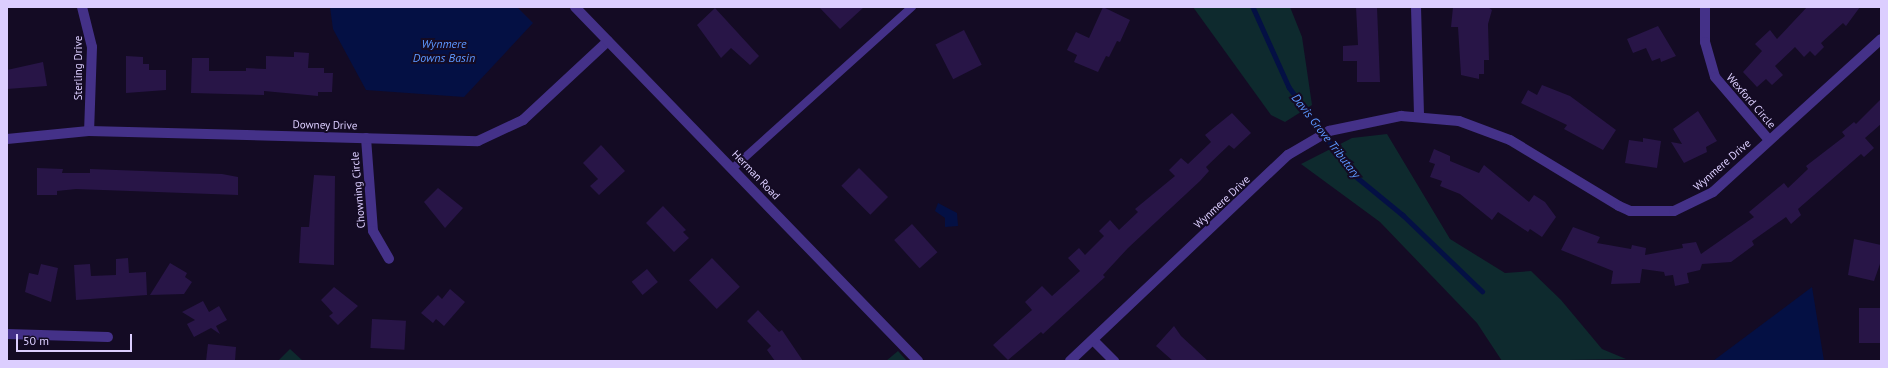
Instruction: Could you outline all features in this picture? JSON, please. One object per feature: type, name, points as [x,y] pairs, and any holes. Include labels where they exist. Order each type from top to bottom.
[{"type":"street","name":"Sterling Drive","points":[[82,7],[92,47],[90,131]]},
{"type":"street","name":"Herman Road","points":[[575,7],[918,361]]},
{"type":"street","points":[[1416,7],[1419,114]]},
{"type":"street","name":"Wexford Circle","points":[[1705,7],[1705,42],[1715,77],[1769,140]]},
{"type":"street","name":"Wynmere Drive","points":[[1070,361],[1288,155],[1316,137],[1329,131],[1419,114],[1459,121],[1510,140],[1630,211],[1674,211],[1703,199],[1881,39]]},
{"type":"street","name":"Downey Drive","points":[[7,140],[90,131],[366,138],[458,142],[478,141],[499,134],[523,120],[608,42]]},
{"type":"street","name":"Chowning Circle","points":[[366,138],[373,231],[389,259]]},
{"type":"street","points":[[7,334],[108,337]]},
{"type":"street","points":[[1093,340],[1114,361]]},
{"type":"lane","points":[[732,169],[912,7]]},
{"type":"green space","points":[[1193,7],[1290,7],[1302,37],[1312,105],[1285,122],[1271,115]]},
{"type":"green space","points":[[1387,134],[1450,239],[1505,273],[1531,271],[1561,300],[1602,349],[1626,359],[1502,361],[1477,323],[1380,222],[1301,164],[1352,138]]},
{"type":"green space","points":[[290,349],[303,361],[278,361]]},
{"type":"green space","points":[[898,351],[907,361],[886,361]]},
{"type":"water","name":"Wynmere Downs Basin","points":[[330,7],[517,7],[533,23],[464,97],[366,90],[333,29]]},
{"type":"water","points":[[938,203],[957,213],[958,226],[945,227],[945,218],[935,211]]},
{"type":"water","points":[[1812,287],[1824,361],[1713,361]]},
{"type":"building","points":[[819,7],[864,7],[840,29]]},
{"type":"building","points":[[1103,7],[1130,20],[1120,42],[1117,41],[1109,57],[1106,56],[1098,72],[1074,62],[1077,55],[1067,50],[1076,32],[1089,38]]},
{"type":"building","points":[[1356,7],[1377,7],[1380,82],[1357,82],[1357,61],[1343,61],[1343,46],[1358,45]]},
{"type":"building","points":[[1453,7],[1488,7],[1492,10],[1488,24],[1489,60],[1484,60],[1484,74],[1479,74],[1479,79],[1461,75],[1458,27],[1451,27]]},
{"type":"building","points":[[1807,7],[1860,7],[1846,26],[1843,23],[1821,43],[1824,47],[1815,56],[1810,51],[1804,57],[1795,47],[1775,66],[1783,75],[1772,85],[1766,79],[1757,87],[1743,72],[1762,51],[1755,44],[1770,30],[1777,39]]},
{"type":"building","points":[[715,8],[759,56],[750,65],[731,48],[721,58],[697,25]]},
{"type":"building","points":[[1658,26],[1676,56],[1661,62],[1660,58],[1652,61],[1646,48],[1633,53],[1627,39]]},
{"type":"building","points":[[964,30],[982,65],[953,79],[935,45]]},
{"type":"building","points":[[294,52],[309,53],[308,68],[324,68],[324,73],[333,73],[332,92],[318,92],[318,96],[264,91],[264,95],[191,93],[192,58],[209,58],[209,71],[246,71],[246,68],[266,69],[266,56],[294,57]]},
{"type":"building","points":[[126,56],[143,57],[143,64],[149,64],[149,70],[166,70],[166,90],[126,93]]},
{"type":"building","points":[[43,62],[47,86],[7,89],[7,70]]},
{"type":"building","points":[[1542,85],[1570,96],[1616,130],[1603,150],[1564,129],[1567,125],[1521,103],[1528,90],[1537,95]]},
{"type":"building","points":[[1881,99],[1881,124],[1865,138],[1874,148],[1864,157],[1861,154],[1798,209],[1801,215],[1791,224],[1786,217],[1752,241],[1754,245],[1731,262],[1702,264],[1700,270],[1687,273],[1689,283],[1675,286],[1673,275],[1665,276],[1664,272],[1642,269],[1640,283],[1611,284],[1613,271],[1561,250],[1573,227],[1600,237],[1597,243],[1631,249],[1632,245],[1646,248],[1645,255],[1683,248],[1682,244],[1696,242],[1701,254],[1754,217],[1749,212],[1784,183],[1788,188],[1808,169],[1806,166],[1845,136],[1842,132],[1854,122],[1856,124]]},
{"type":"building","points":[[1698,111],[1717,141],[1706,147],[1707,152],[1684,163],[1671,142],[1682,144],[1673,129]]},
{"type":"building","points":[[1232,113],[1251,133],[1234,149],[1229,145],[1206,167],[1209,171],[1200,181],[1128,248],[1103,275],[1105,277],[1043,334],[1041,332],[1008,360],[993,345],[1032,310],[1025,302],[1042,286],[1052,296],[1080,271],[1068,258],[1079,248],[1085,255],[1104,236],[1099,231],[1110,220],[1119,230],[1138,212],[1135,209],[1175,176],[1169,170],[1181,158],[1188,164],[1211,142],[1205,135]]},
{"type":"building","points":[[1643,138],[1661,141],[1657,168],[1625,163],[1629,140],[1643,142]]},
{"type":"building","points":[[601,145],[625,171],[599,195],[590,186],[598,179],[583,163]]},
{"type":"building","points":[[1434,149],[1450,156],[1450,161],[1479,173],[1484,165],[1529,202],[1534,195],[1545,202],[1556,217],[1542,237],[1530,229],[1528,232],[1498,212],[1492,220],[1460,194],[1440,186],[1442,181],[1430,177],[1435,164],[1429,162]]},
{"type":"building","points":[[37,168],[63,169],[62,173],[90,173],[90,169],[222,174],[238,177],[238,195],[76,189],[57,191],[57,195],[37,195]]},
{"type":"building","points":[[859,168],[888,197],[870,215],[841,186]]},
{"type":"building","points":[[314,175],[335,176],[334,265],[299,263],[301,227],[309,227]]},
{"type":"building","points":[[438,188],[463,208],[445,228],[424,202]]},
{"type":"building","points":[[663,206],[686,230],[683,232],[689,238],[674,252],[646,223]]},
{"type":"building","points":[[912,224],[937,252],[920,268],[894,240]]},
{"type":"building","points":[[1854,239],[1881,245],[1881,261],[1874,281],[1848,275]]},
{"type":"building","points":[[128,258],[129,273],[146,272],[147,295],[76,300],[74,265],[90,264],[91,276],[116,275],[116,259]]},
{"type":"building","points":[[712,258],[740,287],[717,309],[689,280]]},
{"type":"building","points":[[170,263],[187,273],[185,277],[192,282],[184,294],[150,295]]},
{"type":"building","points":[[41,264],[58,268],[51,302],[25,292],[29,273],[38,275]]},
{"type":"building","points":[[647,269],[658,282],[643,295],[632,282]]},
{"type":"building","points":[[334,287],[358,306],[338,325],[329,316],[333,313],[321,300]]},
{"type":"building","points":[[450,289],[465,302],[444,326],[436,319],[433,323],[421,313],[438,295],[442,299]]},
{"type":"building","points":[[203,301],[209,312],[219,306],[227,320],[216,326],[220,334],[211,328],[194,337],[187,324],[195,320],[182,312]]},
{"type":"building","points":[[1859,308],[1881,308],[1881,343],[1859,343]]},
{"type":"building","points":[[758,310],[779,332],[782,330],[803,361],[775,361],[767,350],[771,346],[747,321]]},
{"type":"building","points":[[372,319],[406,321],[404,350],[370,348]]},
{"type":"building","points":[[1174,326],[1181,336],[1208,361],[1173,361],[1156,346]]},
{"type":"building","points":[[208,344],[236,347],[235,361],[206,361]]},
{"type":"waterway","name":"Davis Grove Tributary","points":[[1253,7],[1289,87],[1353,174],[1403,215],[1482,291]]}]
